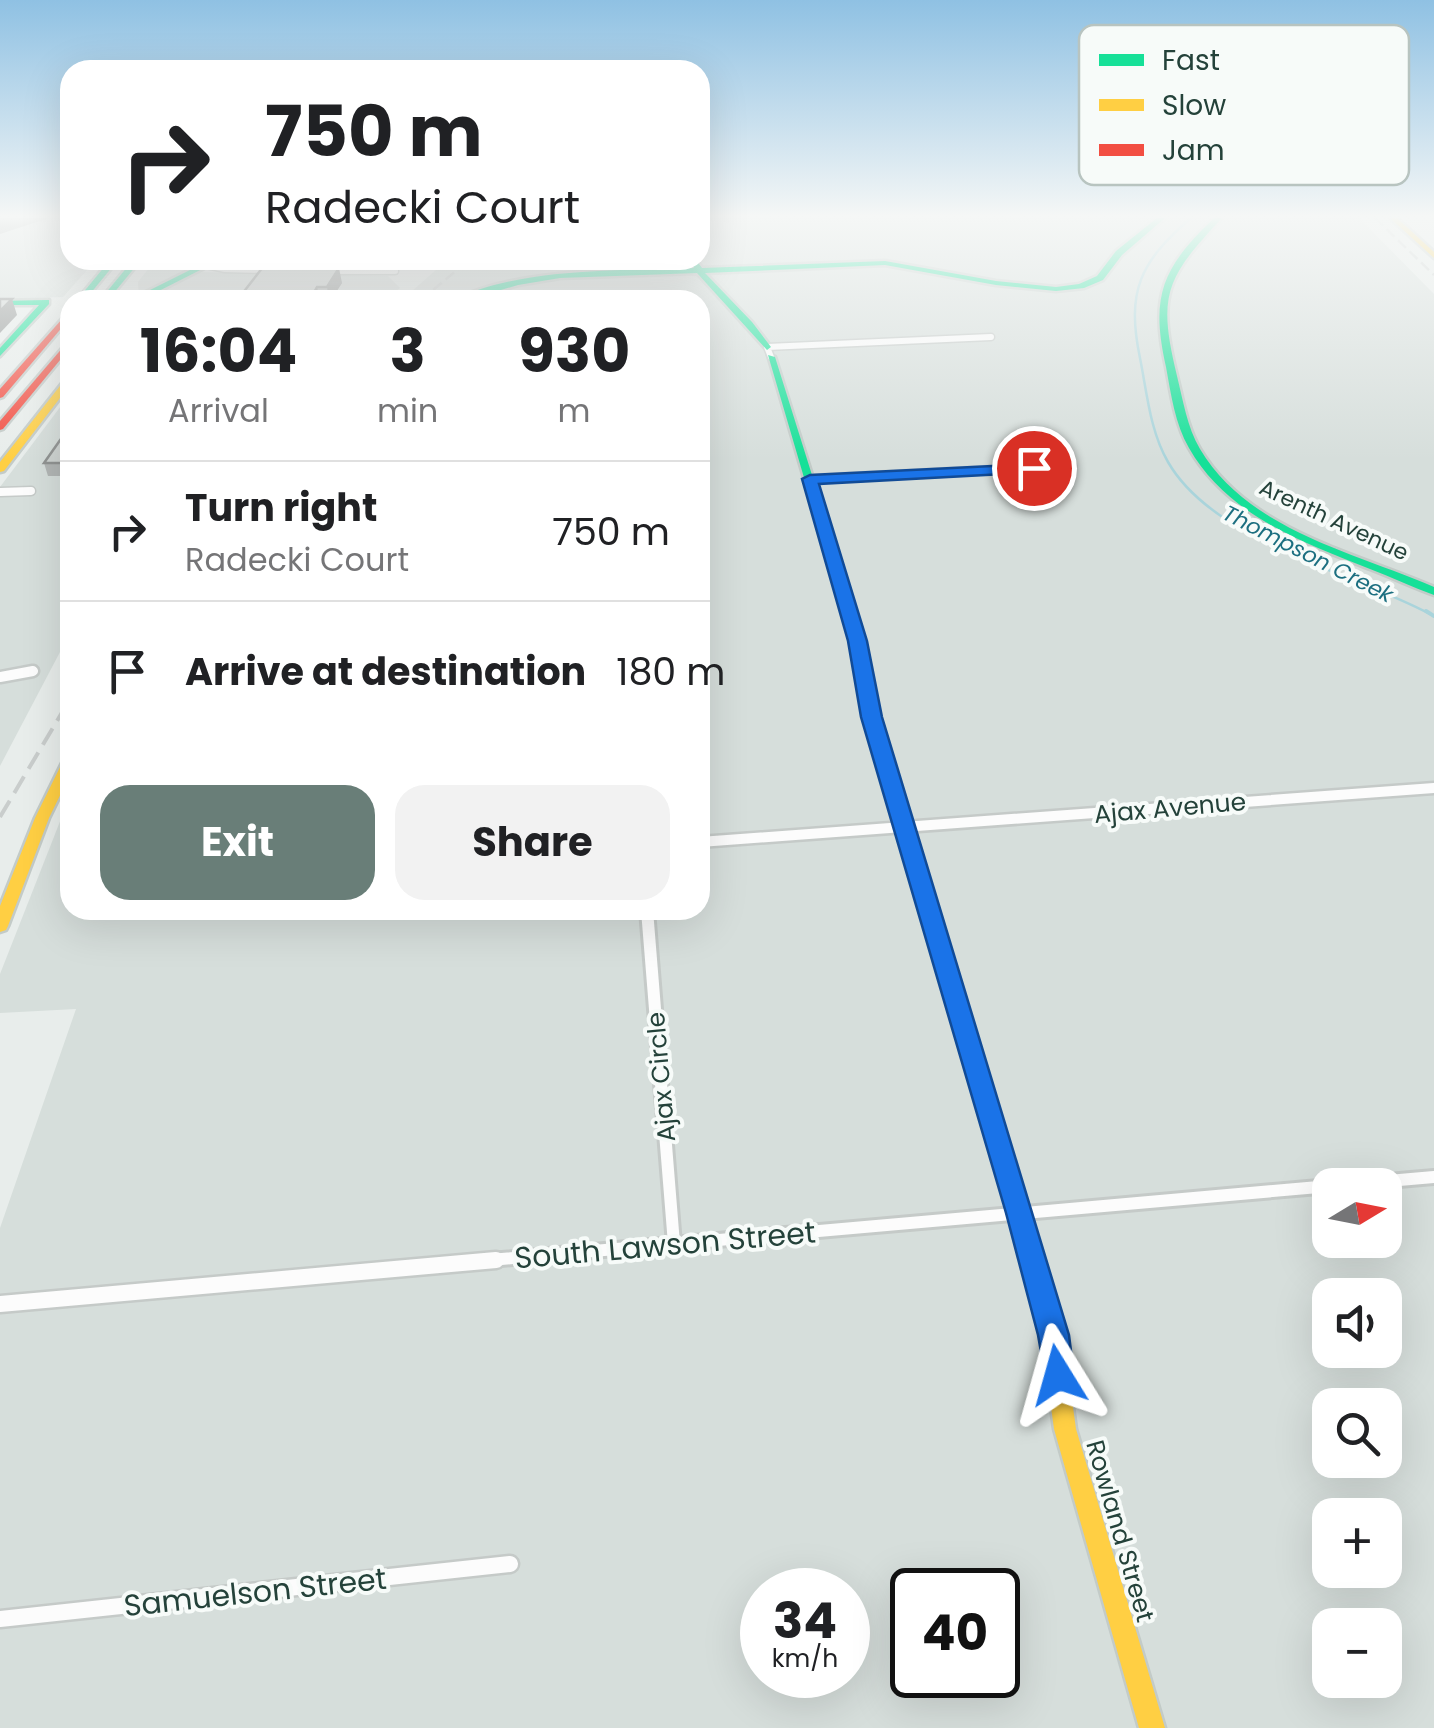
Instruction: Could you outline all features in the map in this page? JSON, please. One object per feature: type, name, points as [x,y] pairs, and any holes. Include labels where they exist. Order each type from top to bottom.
[{"type":"main road","name":"Rowland Street","points":[[722,299],[758,328],[810,479],[858,641],[872,717],[1054,1335],[1065,1429],[1152,1728]]},
{"type":"main road","name":"Arenth Avenue","points":[[1160,299],[1159,324],[1194,449],[1204,466],[1242,501],[1295,530],[1434,591]]},
{"type":"main road","points":[[0,303],[46,302],[0,353]]},
{"type":"main road","points":[[0,396],[60,325]]},
{"type":"main road","points":[[0,412],[60,340]]},
{"type":"main road","points":[[0,427],[60,354]]},
{"type":"main road","points":[[0,469],[60,392]]},
{"type":"main road","points":[[0,926],[60,781]]},
{"type":"street","points":[[769,352],[991,337]]},
{"type":"street","points":[[810,479],[1072,466]]},
{"type":"street","points":[[0,492],[31,491]]},
{"type":"street","points":[[0,676],[33,671]]},
{"type":"street","name":"Ajax Avenue","points":[[906,827],[1434,788]]},
{"type":"street","points":[[710,841],[906,827]]},
{"type":"street","name":"Ajax Circle","points":[[648,920],[674,1244]]},
{"type":"street","points":[[1402,1180],[1434,1177]]},
{"type":"street","name":"South Lawson Street","points":[[0,1304],[1312,1188]]},
{"type":"street","name":"Samuelson Street","points":[[0,1619],[510,1564]]},
{"type":"shaded area","points":[[710,299],[1434,299],[1434,1728],[0,1728],[0,1228],[76,1009],[0,1013],[0,974],[60,821],[60,920],[710,920]]},
{"type":"shaded area","points":[[60,407],[60,652],[0,766],[0,487]]},
{"type":"building","points":[[0,299],[12,299],[0,311]]},
{"type":"building","points":[[60,440],[60,463],[44,463]]},
{"type":"waterway","name":"Thompson Creek","points":[[1137,299],[1136,335],[1157,438],[1168,462],[1189,490],[1217,514],[1251,534],[1430,614]]},
{"type":"waterway","name":"Thompson Creek","points":[[1426,611],[1434,616]]},
{"type":"railway","points":[[0,817],[60,716]]},
{"type":"traffic: fast","points":[[725,299],[767,347]]},
{"type":"traffic: fast","points":[[1164,299],[1165,342],[1183,419],[1194,448],[1214,476],[1268,520],[1434,591]]},
{"type":"traffic: fast","points":[[0,303],[46,302]]},
{"type":"traffic: fast","points":[[0,353],[46,302]]},
{"type":"traffic: fast","points":[[771,357],[858,641],[871,717],[1020,1213],[1053,1335],[1058,1378]]},
{"type":"traffic: slow","points":[[0,469],[60,392]]},
{"type":"traffic: slow","points":[[0,926],[60,781]]},
{"type":"traffic: slow","points":[[1058,1378],[1065,1429],[1152,1728]]},
{"type":"traffic: jam","points":[[0,395],[60,325]]},
{"type":"traffic: jam","points":[[0,427],[60,354]]},
{"type":"route","points":[[1034,468],[810,479],[858,641],[872,717],[1054,1335],[1058,1375]]}]
